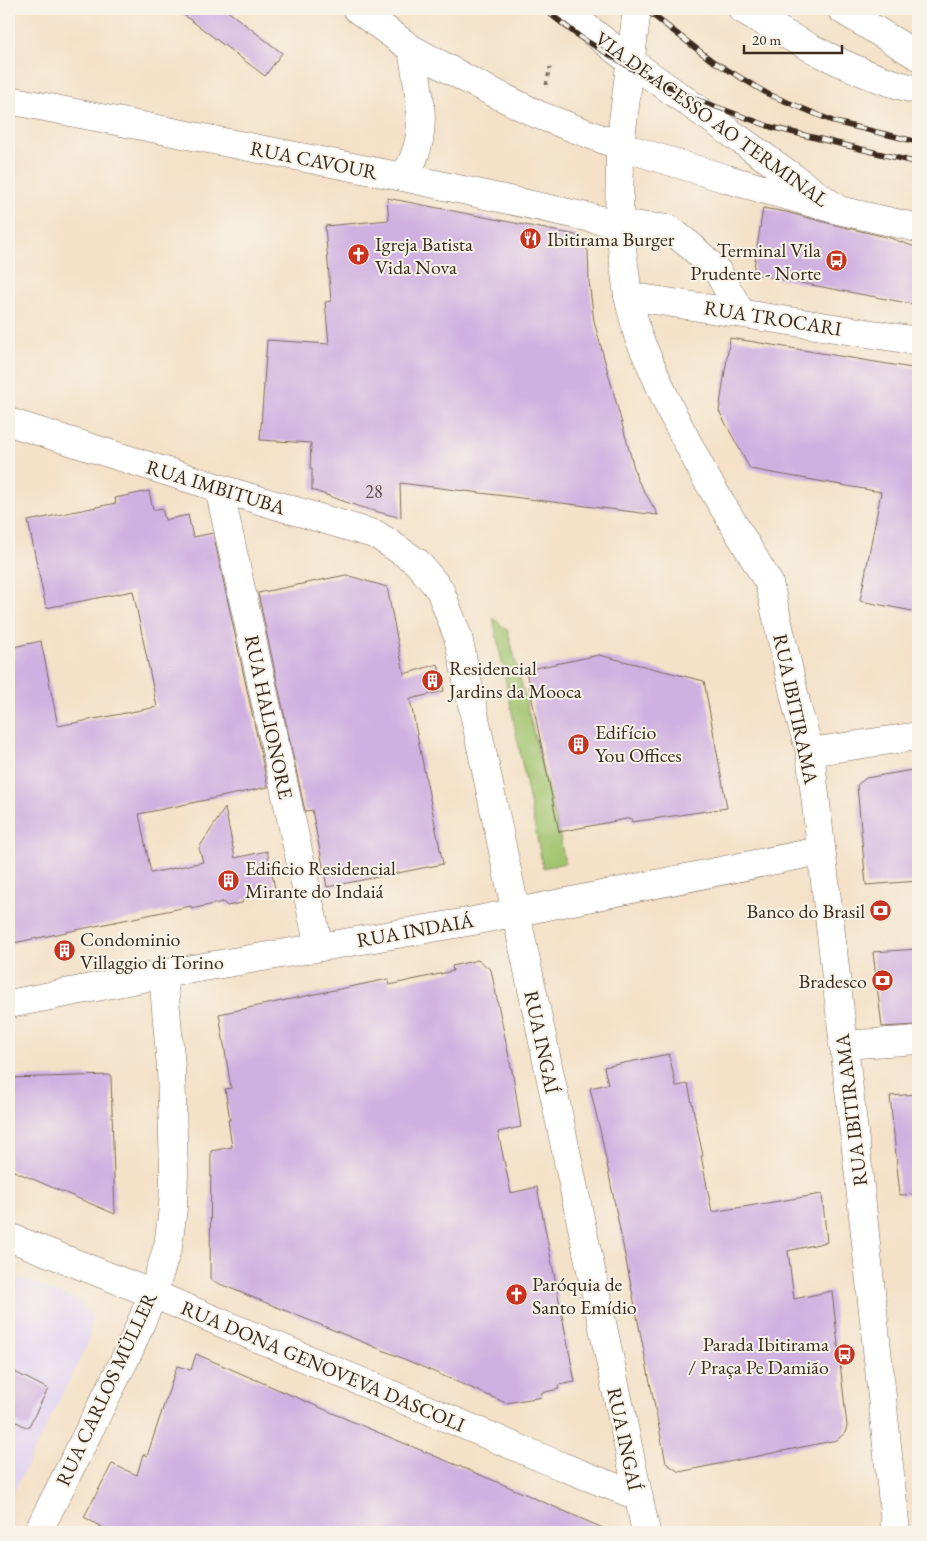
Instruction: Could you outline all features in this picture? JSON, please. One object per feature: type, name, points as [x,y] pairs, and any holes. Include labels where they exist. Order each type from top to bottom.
[{"type":"main road","points":[[357,9],[412,49],[474,83],[540,115],[620,146],[726,179],[838,210],[918,228]]},
{"type":"main road","name":"VIA DE ACESSO AO TERMINAL","points":[[563,9],[630,61],[838,210]]},
{"type":"main road","name":"RUA IBITIRAMA","points":[[637,9],[620,146],[619,224],[628,296],[638,336],[670,409],[706,478],[770,583],[798,711],[810,752],[858,1167],[896,1532]]},
{"type":"main road","points":[[742,9],[789,37],[856,69],[918,90]]},
{"type":"main road","points":[[841,9],[918,56]]},
{"type":"main road","points":[[403,177],[415,156],[420,133],[418,85],[412,49]]},
{"type":"main road","name":"RUA CAVOUR","points":[[9,100],[403,177],[619,224],[669,229],[692,247],[718,272],[741,313]]},
{"type":"main road","name":"RUA TROCARI","points":[[628,296],[918,341]]},
{"type":"main road","name":"RUA IMBITUBA","points":[[9,422],[218,488],[377,535],[418,562]]},
{"type":"main road","name":"RUA HALIONORE","points":[[218,488],[319,947]]},
{"type":"main road","name":"RUA INGAÍ","points":[[418,562],[440,590],[458,636],[646,1532]]},
{"type":"main road","points":[[810,752],[918,736]]},
{"type":"main road","name":"RUA INDAIÁ","points":[[9,1004],[163,974],[515,913],[820,851]]},
{"type":"main road","name":"RUA CARLOS MÜLLER","points":[[38,1532],[129,1351],[153,1294],[168,1246],[174,1171],[170,1068],[163,974]]},
{"type":"main road","points":[[843,1045],[918,1040]]},
{"type":"main road","name":"RUA DONA GENOVEVA DASCOLI","points":[[9,1237],[153,1294],[637,1496]]},
{"type":"path","points":[[544,93],[550,67]]},
{"type":"shaded area","points":[[9,1274],[79,1301],[92,1317],[89,1341],[9,1501]]},
{"type":"green space","points":[[493,618],[508,631],[559,832],[565,863],[543,868]]},
{"type":"building","points":[[176,9],[225,9],[282,53],[265,76]]},
{"type":"building","points":[[387,198],[576,235],[588,251],[589,281],[594,321],[637,479],[658,515],[400,483],[401,518],[360,507],[312,490],[312,469],[310,469],[311,443],[260,440],[267,340],[329,344],[325,302],[331,301],[325,226],[389,220]]},
{"type":"building","name":"Terminal Vila Prudente - Norte","points":[[763,208],[890,238],[918,248],[918,305],[753,274]]},
{"type":"building","points":[[730,338],[918,369],[918,612],[860,601],[881,492],[750,469],[719,411]]},
{"type":"building","points":[[149,491],[153,510],[162,508],[165,520],[188,515],[193,537],[213,533],[268,787],[139,814],[151,873],[203,862],[199,848],[225,808],[235,858],[267,851],[276,893],[244,899],[242,903],[227,906],[223,902],[191,909],[191,906],[9,944],[9,648],[41,641],[58,726],[157,707],[133,591],[46,608],[28,521],[116,503],[115,498]]},
{"type":"building","points":[[346,575],[387,587],[404,674],[438,664],[444,691],[410,699],[443,864],[327,887],[312,810],[305,811],[258,593]]},
{"type":"building","points":[[599,655],[704,681],[727,808],[632,822],[631,818],[559,832],[526,670]]},
{"type":"building","points":[[918,769],[918,881],[866,885],[857,785],[866,778]]},
{"type":"building","points":[[918,949],[918,1025],[882,1027],[873,952]]},
{"type":"building","points":[[478,960],[491,970],[514,1081],[521,1127],[498,1132],[511,1193],[537,1187],[575,1382],[558,1385],[559,1389],[541,1393],[542,1397],[506,1403],[397,1356],[210,1280],[211,1151],[232,1147],[225,1089],[231,1088],[219,1014],[388,979],[389,985],[453,971],[452,966]]},
{"type":"building","points":[[669,1054],[676,1086],[688,1084],[712,1212],[822,1194],[827,1242],[788,1251],[794,1299],[832,1291],[847,1426],[845,1433],[837,1440],[679,1472],[666,1463],[601,1134],[590,1088],[608,1084],[604,1067]]},
{"type":"building","points":[[111,1075],[115,1214],[9,1169],[9,1078]]},
{"type":"building","points":[[918,1094],[918,1194],[900,1195],[890,1096]]},
{"type":"building","points":[[196,1354],[612,1532],[110,1532],[84,1517],[112,1464],[137,1475],[143,1454],[147,1456],[177,1366],[191,1370]]},
{"type":"building","points":[[9,1369],[48,1389],[28,1428],[9,1418]]},
{"type":"railway","points":[[544,9],[580,37],[636,71],[698,100],[771,127],[918,163]]},
{"type":"railway","points":[[645,9],[711,60],[768,94],[835,122],[918,142]]},
{"type":"place","name":"Ibitirama Burger","points":[[531,239]]},
{"type":"place","name":"Igreja Batista Vida Nova","points":[[359,255]]},
{"type":"place","name":"Terminal Vila Prudente - Norte","points":[[837,261]]},
{"type":"place","name":"Residencial Jardins da Mooca","points":[[433,680]]},
{"type":"place","name":"Edifício You Offices","points":[[579,744]]},
{"type":"place","name":"Edificio Residencial Mirante do Indaiá","points":[[229,880]]},
{"type":"place","name":"Banco do Brasil","points":[[881,911]]},
{"type":"place","name":"Condominio Villaggio di Torino","points":[[64,951]]},
{"type":"place","name":"Bradesco","points":[[883,981]]},
{"type":"place","name":"Paróquia de Santo Emídio","points":[[516,1295]]},
{"type":"place","name":"Parada Ibitirama / Praça Pe Damião","points":[[845,1355]]}]
